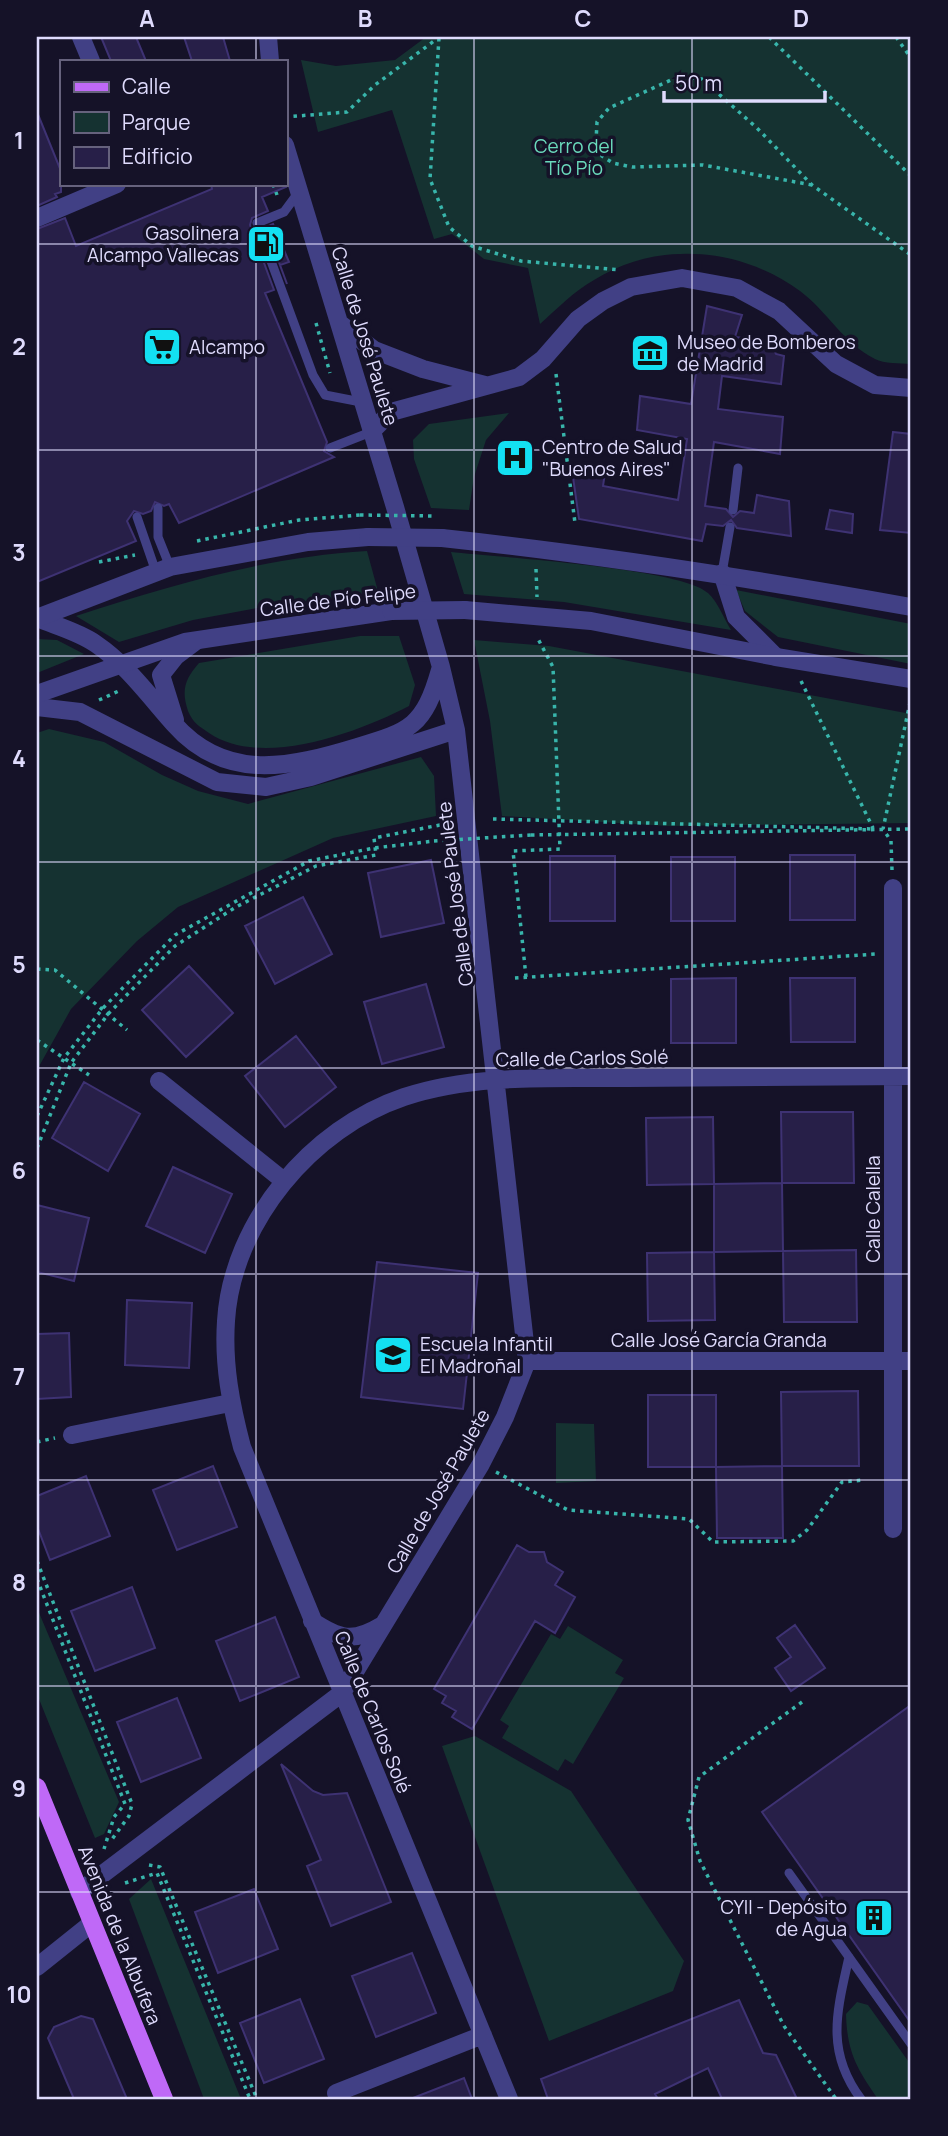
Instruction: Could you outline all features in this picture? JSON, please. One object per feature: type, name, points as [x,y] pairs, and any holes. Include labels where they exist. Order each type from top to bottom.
[{"type":"main road","name":"Avenida de la Albufera","points":[[37,1787],[164,2099]]},
{"type":"street","points":[[80,37],[91,60]]},
{"type":"street","points":[[268,37],[270,60]]},
{"type":"street","name":"Calle de José Paulete","points":[[79,1892],[342,1693],[481,1464],[505,1417],[527,1362],[456,730],[441,667],[287,152]]},
{"type":"street","points":[[37,218],[112,186]]},
{"type":"street","points":[[371,432],[391,412],[519,377],[542,359],[578,319],[631,287],[682,278],[737,288],[779,311],[836,364],[875,385],[911,388]]},
{"type":"street","points":[[339,323],[374,350],[423,369],[489,386]]},
{"type":"street","points":[[37,618],[163,569],[308,541],[368,537],[442,538],[537,547],[722,573],[911,607]]},
{"type":"street","points":[[722,573],[736,617],[784,658]]},
{"type":"street","name":"Calle de Pío Felipe","points":[[37,694],[120,663],[196,641],[391,611],[465,610],[591,621],[911,679]]},
{"type":"street","points":[[37,618],[94,642],[120,663],[177,727],[213,755],[253,766],[302,763],[402,733],[429,705],[441,667]]},
{"type":"street","points":[[177,727],[161,675],[176,656],[196,641]]},
{"type":"street","points":[[37,707],[79,712],[217,782],[266,787],[311,778],[456,730]]},
{"type":"street","name":"Calle Calella","points":[[893,888],[893,953],[902,1076],[903,1361],[893,1529]]},
{"type":"street","name":"Calle de Carlos Solé","points":[[509,2099],[242,1447],[230,1403],[226,1371],[226,1319],[237,1269],[256,1224],[284,1181],[317,1148],[362,1116],[405,1097],[497,1080],[902,1076]]},
{"type":"street","points":[[159,1081],[284,1181]]},
{"type":"street","name":"Calle José García Granda","points":[[527,1362],[903,1361]]},
{"type":"street","points":[[72,1435],[230,1403]]},
{"type":"street","points":[[312,1621],[330,1633],[352,1638],[364,1636],[384,1624]]},
{"type":"street","points":[[37,1967],[92,1923]]},
{"type":"street","points":[[336,2094],[483,2035]]},
{"type":"lane","points":[[299,192],[284,212],[257,223],[313,375],[325,395],[338,400],[361,402]]},
{"type":"lane","points":[[330,448],[371,432]]},
{"type":"lane","points":[[733,510],[738,468]]},
{"type":"lane","points":[[158,508],[158,537],[163,569]]},
{"type":"lane","points":[[137,517],[163,569]]},
{"type":"lane","points":[[722,573],[730,527]]},
{"type":"lane","points":[[789,1873],[911,2044]]},
{"type":"lane","points":[[849,1956],[835,2036],[839,2059],[861,2099]]},
{"type":"path","points":[[287,117],[347,112],[376,85],[439,37]]},
{"type":"path","points":[[439,37],[430,179],[449,228],[472,246],[521,261],[620,269],[631,287]]},
{"type":"path","points":[[769,37],[911,176]]},
{"type":"path","points":[[896,37],[911,58]]},
{"type":"path","points":[[812,185],[703,165],[632,167],[613,163],[602,156],[596,142],[597,122],[609,108],[680,76],[702,79],[757,128],[812,185],[911,255]]},
{"type":"path","points":[[274,186],[284,212]]},
{"type":"path","points":[[316,322],[338,400]]},
{"type":"path","points":[[555,369],[575,523]]},
{"type":"path","points":[[360,515],[434,516]]},
{"type":"path","points":[[536,567],[537,600]]},
{"type":"path","points":[[526,977],[513,851],[561,849],[553,667],[537,637]]},
{"type":"path","points":[[784,658],[873,829]]},
{"type":"path","points":[[94,703],[124,689]]},
{"type":"path","points":[[893,888],[891,841],[883,829],[911,696]]},
{"type":"path","points":[[493,819],[868,826],[873,829]]},
{"type":"path","points":[[37,1148],[71,1063],[109,1013],[175,946],[236,907],[316,866],[376,855],[374,838],[440,825]]},
{"type":"path","points":[[37,1116],[64,1058],[103,1008],[175,935],[309,862],[374,848],[531,835],[560,837],[911,829]]},
{"type":"path","points":[[515,978],[893,953]]},
{"type":"path","points":[[37,969],[55,970],[127,1030]]},
{"type":"path","points":[[37,1040],[89,1075]]},
{"type":"path","points":[[481,1464],[568,1510],[689,1519],[713,1542],[793,1541],[807,1530],[842,1482],[864,1480]]},
{"type":"path","points":[[37,1561],[132,1804],[129,1816],[107,1847]]},
{"type":"path","points":[[802,1702],[699,1777],[688,1820],[700,1861],[784,2026],[836,2099]]},
{"type":"path","points":[[142,1869],[152,1864],[160,1867],[257,2099]]},
{"type":"path","points":[[122,1878],[132,1873]]},
{"type":"green space","name":"Cerro del Tío Pío","points":[[426,37],[911,37],[911,364],[883,362],[864,352],[844,336],[810,299],[777,276],[752,265],[698,254],[671,254],[619,267],[580,289],[540,324],[528,268],[484,259],[452,234],[434,239],[392,110],[318,132],[301,60],[336,66],[395,60]]},
{"type":"green space","points":[[509,413],[486,440],[474,477],[469,510],[431,508],[414,459],[413,440],[429,424]]},
{"type":"green space","points":[[367,551],[379,595],[278,604],[193,620],[119,642],[76,616],[219,574],[292,559]]},
{"type":"green space","points":[[451,552],[627,570],[691,584],[712,597],[731,630],[564,602],[464,594]]},
{"type":"green space","points":[[736,590],[911,624],[911,664],[778,637],[745,611]]},
{"type":"green space","points":[[360,636],[399,636],[415,685],[409,706],[364,726],[310,743],[256,748],[231,743],[209,733],[192,719],[188,711],[186,685],[190,674],[199,663]]},
{"type":"green space","points":[[37,639],[57,640],[84,654],[37,673]]},
{"type":"green space","points":[[474,640],[549,646],[911,714],[911,823],[668,826],[502,816],[490,721]]},
{"type":"green space","points":[[49,729],[104,742],[162,775],[198,791],[248,804],[421,757],[434,776],[436,816],[333,838],[178,907],[137,941],[71,1009],[37,1070],[37,733]]},
{"type":"green space","points":[[556,1423],[594,1424],[596,1481],[556,1483]]},
{"type":"green space","points":[[37,1608],[119,1802],[104,1834],[95,1838],[37,1694]]},
{"type":"green space","points":[[568,1626],[623,1660],[615,1673],[624,1678],[573,1764],[565,1759],[558,1771],[502,1738],[509,1726],[500,1720],[551,1634],[560,1639]]},
{"type":"green space","points":[[475,1736],[571,1791],[684,1961],[673,1991],[549,2041],[442,1746]]},
{"type":"green space","points":[[151,1879],[241,2099],[204,2099],[129,1899]]},
{"type":"green space","points":[[857,2002],[868,2005],[911,2065],[911,2099],[878,2099],[864,2078],[848,2039],[846,2014]]},
{"type":"building","points":[[101,37],[136,37],[146,60],[111,60]]},
{"type":"building","points":[[184,37],[223,37],[230,60],[192,60]]},
{"type":"building","points":[[37,112],[60,169],[61,192],[55,194],[57,197],[37,206]]},
{"type":"building","name":"Alcampo","points":[[211,186],[286,186],[262,197],[268,211],[252,218],[250,225],[274,290],[265,293],[327,442],[324,451],[334,457],[179,523],[169,504],[164,506],[155,502],[151,511],[143,514],[134,511],[127,521],[136,541],[37,582],[37,229],[65,218],[76,246],[212,189]]},
{"type":"building","points":[[273,224],[289,262],[280,265],[266,227]]},
{"type":"building","points":[[707,306],[742,315],[735,337],[769,341],[776,354],[784,356],[781,384],[722,376],[718,409],[783,417],[780,454],[714,442],[705,506],[726,509],[733,517],[740,511],[754,513],[757,495],[789,501],[791,536],[737,528],[731,520],[723,526],[706,524],[702,541],[579,519],[572,470],[605,473],[603,486],[678,500],[687,439],[637,430],[640,396],[691,404]]},
{"type":"building","points":[[893,432],[911,434],[911,533],[880,530]]},
{"type":"building","points":[[830,510],[853,514],[852,533],[826,529]]},
{"type":"building","points":[[790,855],[855,855],[855,920],[790,920]]},
{"type":"building","points":[[550,856],[615,856],[615,921],[550,921]]},
{"type":"building","points":[[671,857],[735,857],[735,921],[671,921]]},
{"type":"building","points":[[431,860],[444,923],[381,937],[368,873]]},
{"type":"building","points":[[303,897],[332,954],[275,984],[245,926]]},
{"type":"building","points":[[189,966],[233,1013],[186,1057],[142,1010]]},
{"type":"building","points":[[736,978],[736,1043],[671,1043],[671,979]]},
{"type":"building","points":[[790,978],[855,978],[855,1042],[791,1042]]},
{"type":"building","points":[[426,984],[444,1047],[382,1064],[364,1002]]},
{"type":"building","points":[[296,1036],[336,1087],[285,1127],[245,1076]]},
{"type":"building","points":[[84,1082],[140,1114],[108,1171],[52,1138]]},
{"type":"building","points":[[781,1112],[853,1112],[854,1183],[782,1183]]},
{"type":"building","points":[[713,1117],[714,1184],[647,1185],[646,1118]]},
{"type":"building","points":[[173,1167],[232,1194],[205,1253],[146,1226]]},
{"type":"building","points":[[782,1183],[783,1251],[714,1252],[714,1184]]},
{"type":"building","points":[[37,1205],[89,1218],[74,1281],[37,1272]]},
{"type":"building","points":[[856,1250],[857,1322],[784,1322],[783,1251]]},
{"type":"building","points":[[714,1252],[715,1320],[648,1321],[647,1253]]},
{"type":"building","points":[[377,1262],[478,1273],[463,1409],[361,1397]]},
{"type":"building","points":[[127,1300],[192,1303],[189,1368],[125,1365]]},
{"type":"building","points":[[69,1333],[71,1397],[37,1399],[37,1334]]},
{"type":"building","points":[[858,1391],[859,1466],[782,1466],[781,1392]]},
{"type":"building","points":[[648,1395],[716,1395],[716,1467],[648,1467]]},
{"type":"building","points":[[213,1466],[237,1527],[177,1550],[153,1490]]},
{"type":"building","points":[[782,1466],[783,1538],[717,1538],[716,1467]]},
{"type":"building","points":[[86,1476],[110,1536],[50,1560],[37,1526],[37,1496]]},
{"type":"building","points":[[517,1545],[529,1552],[544,1552],[547,1562],[563,1572],[555,1585],[575,1597],[555,1633],[535,1621],[472,1729],[452,1717],[456,1711],[442,1703],[446,1696],[434,1689]]},
{"type":"building","points":[[132,1587],[155,1648],[95,1671],[71,1611]]},
{"type":"building","points":[[275,1617],[299,1677],[240,1701],[216,1641]]},
{"type":"building","points":[[795,1625],[825,1668],[791,1691],[775,1668],[791,1657],[777,1638]]},
{"type":"building","points":[[177,1698],[201,1758],[141,1782],[117,1722]]},
{"type":"building","name":"CYII - Depósito de Agua","points":[[911,1705],[911,2023],[762,1812]]},
{"type":"building","points":[[281,1764],[313,1791],[323,1795],[347,1793],[391,1902],[331,1926],[307,1866],[321,1860]]},
{"type":"building","points":[[254,1889],[278,1949],[218,1973],[195,1912]]},
{"type":"building","points":[[412,1953],[436,2013],[376,2037],[352,1976]]},
{"type":"building","points":[[300,1999],[324,2059],[264,2083],[240,2023]]},
{"type":"building","points":[[739,2000],[763,2053],[776,2055],[797,2099],[722,2099],[708,2068],[655,2094],[658,2099],[548,2099],[541,2079]]},
{"type":"building","points":[[81,2016],[93,2019],[127,2099],[74,2099],[48,2038],[54,2027]]},
{"type":"building","points":[[464,2078],[472,2099],[413,2099],[413,2098]]},
{"type":"place","name":"Gasolinera Alcampo Vallecas","points":[[266,244]]},
{"type":"place","name":"Alcampo","points":[[162,347]]},
{"type":"place","name":"Museo de Bomberos de Madrid","points":[[650,353]]},
{"type":"place","name":"Centro de Salud \"Buenos Aires\"","points":[[515,458]]},
{"type":"place","name":"Escuela Infantil El Madroñal","points":[[393,1355]]},
{"type":"place","name":"CYII - Depósito de Agua","points":[[874,1918]]}]
